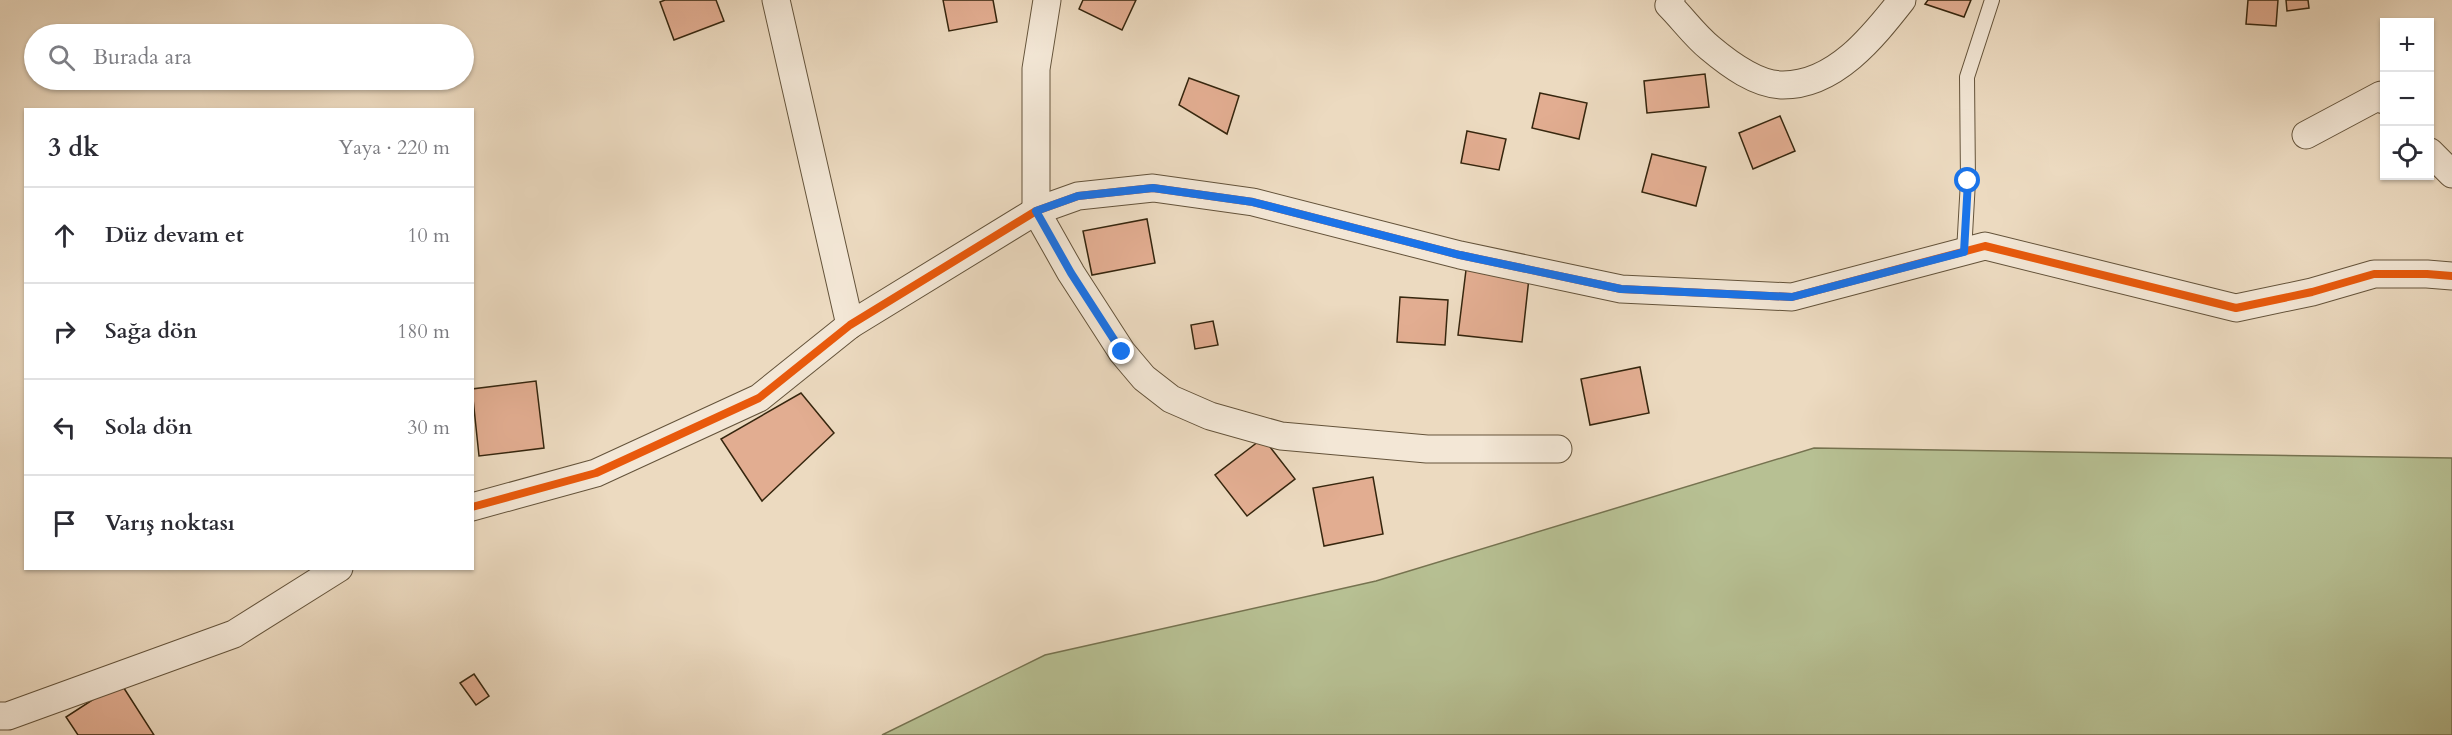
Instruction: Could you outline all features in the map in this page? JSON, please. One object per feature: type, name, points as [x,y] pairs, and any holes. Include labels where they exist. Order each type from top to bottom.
[{"type":"street","points":[[776,0],[850,325]]},
{"type":"street","points":[[1047,0],[1036,69],[1036,211],[1071,273],[1122,352],[1144,378],[1171,399],[1210,416],[1281,436],[1427,449],[1558,449]]},
{"type":"street","points":[[1671,0],[1669,5],[1710,48],[1754,78],[1782,85],[1812,81],[1847,59],[1875,34],[1902,0]]},
{"type":"street","points":[[2306,135],[2380,96]]},
{"type":"street","points":[[2434,156],[2452,174]]},
{"type":"street","points":[[474,506],[596,473],[759,398],[850,325],[1036,211],[1078,196],[1153,188],[1253,202],[1460,255],[1621,289],[1792,297],[1985,246],[2236,308],[2312,292],[2374,274],[2427,273],[2452,276]]},
{"type":"street","points":[[0,716],[8,716],[234,634],[336,570]]},
{"type":"lane","points":[[1964,252],[1968,181],[1967,77],[1992,0]]},
{"type":"green space","points":[[1814,448],[2452,458],[2452,735],[882,735],[1045,655],[1376,581]]},
{"type":"building","points":[[665,0],[716,0],[724,21],[674,40],[660,2]]},
{"type":"building","points":[[943,0],[993,0],[997,22],[949,31]]},
{"type":"building","points":[[1083,0],[1136,0],[1122,30],[1079,9]]},
{"type":"building","points":[[1928,0],[1971,0],[1964,17],[1925,4]]},
{"type":"building","points":[[2248,0],[2278,0],[2276,26],[2246,24]]},
{"type":"building","points":[[2286,0],[2308,0],[2309,8],[2287,11]]},
{"type":"building","points":[[1705,74],[1709,107],[1647,113],[1644,81]]},
{"type":"building","points":[[1189,78],[1239,96],[1227,134],[1179,105]]},
{"type":"building","points":[[1540,93],[1587,103],[1579,139],[1532,128]]},
{"type":"building","points":[[1780,116],[1795,151],[1753,169],[1739,133]]},
{"type":"building","points":[[1467,131],[1506,139],[1499,170],[1461,163]]},
{"type":"building","points":[[1652,154],[1706,167],[1696,206],[1642,192]]},
{"type":"building","points":[[1147,219],[1155,263],[1092,275],[1083,231]]},
{"type":"building","points":[[1466,270],[1529,278],[1522,342],[1458,335]]},
{"type":"building","points":[[1400,297],[1448,300],[1445,345],[1397,342]]},
{"type":"building","points":[[1213,321],[1218,345],[1195,349],[1191,325]]},
{"type":"building","points":[[1640,367],[1649,413],[1590,425],[1581,379]]},
{"type":"building","points":[[536,381],[544,448],[479,456],[474,389]]},
{"type":"building","points":[[801,393],[834,433],[762,501],[721,439]]},
{"type":"building","points":[[1263,438],[1295,479],[1247,516],[1215,475]]},
{"type":"building","points":[[1373,477],[1383,534],[1324,546],[1313,488]]},
{"type":"building","points":[[474,674],[489,696],[476,705],[460,683]]},
{"type":"building","points":[[120,682],[154,735],[78,735],[66,717]]},
{"type":"cycle path","points":[[474,506],[596,473],[759,398],[850,325],[1036,211],[1078,196],[1153,188],[1253,202],[1460,255],[1621,289],[1792,297],[1985,246],[2236,308],[2312,292],[2374,274],[2452,276]]},
{"type":"route","points":[[1122,352],[1071,273],[1036,211],[1078,196],[1153,188],[1253,202],[1460,255],[1621,289],[1792,297],[1964,252],[1968,181]]}]
